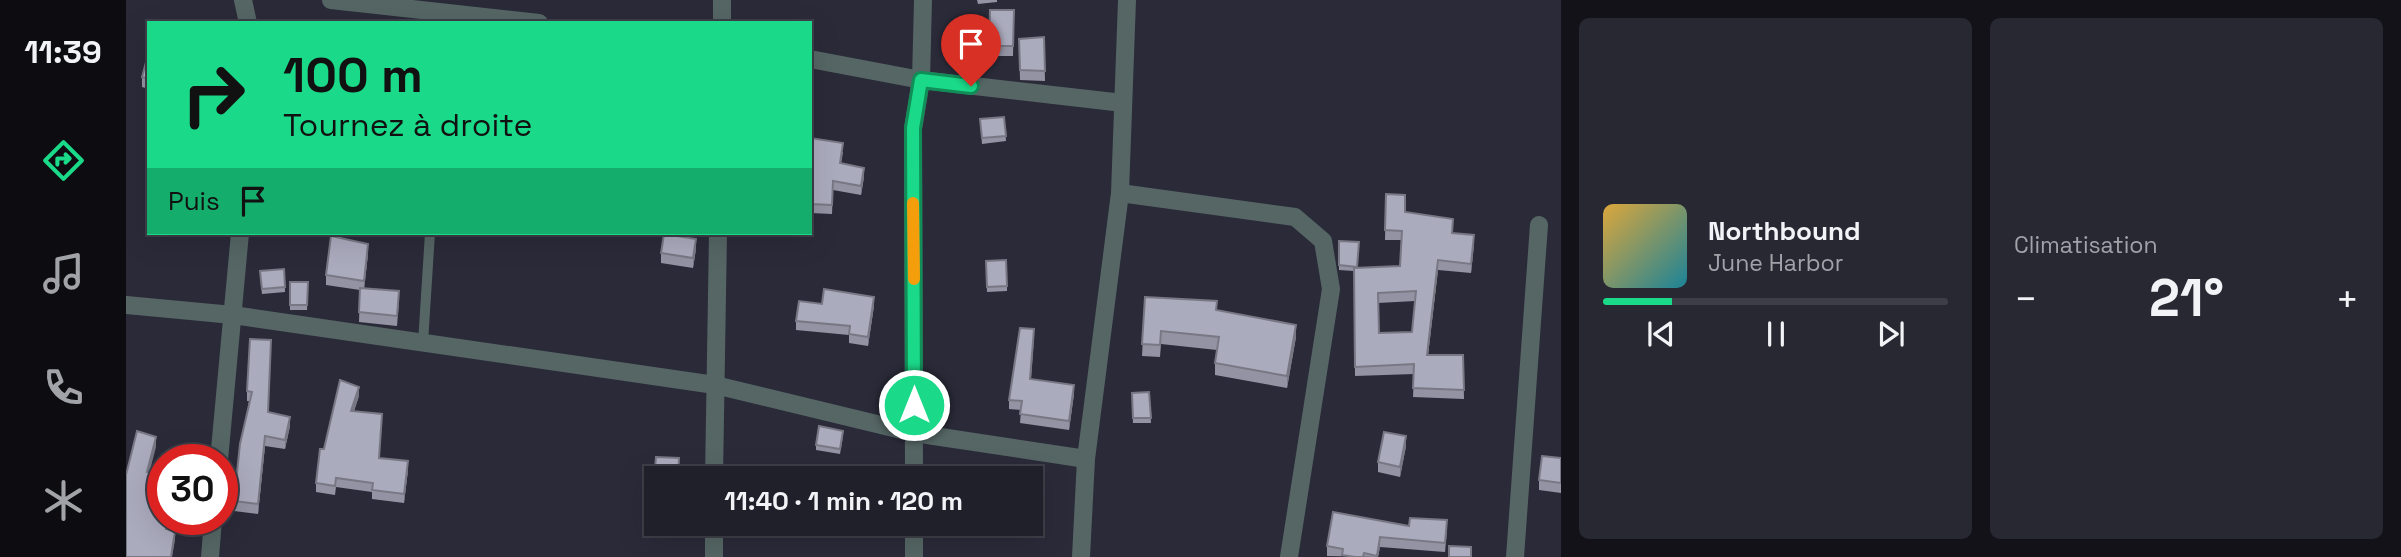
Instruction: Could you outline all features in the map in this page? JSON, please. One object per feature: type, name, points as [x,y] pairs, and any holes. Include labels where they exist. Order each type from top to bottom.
[{"type":"street","points":[[243,0],[248,21]]},
{"type":"street","points":[[331,0],[521,21]]},
{"type":"street","points":[[722,0],[722,21]]},
{"type":"street","points":[[914,466],[913,128],[921,80],[923,0]]},
{"type":"street","points":[[1081,557],[1086,459],[1120,193],[1127,0]]},
{"type":"street","points":[[812,60],[921,80],[1124,103]]},
{"type":"street","points":[[1120,193],[1295,217],[1323,241],[1331,289],[1289,557]]},
{"type":"street","points":[[1514,557],[1539,225]]},
{"type":"street","points":[[221,444],[240,235]]},
{"type":"street","points":[[714,466],[718,235]]},
{"type":"street","points":[[126,305],[233,316],[715,385],[914,433],[1086,459]]},
{"type":"street","points":[[210,557],[212,535]]},
{"type":"street","points":[[714,536],[714,557]]},
{"type":"street","points":[[914,536],[914,557]]},
{"type":"lane","points":[[424,343],[429,235]]},
{"type":"building","points":[[990,10],[1014,10],[1013,46],[989,46]]},
{"type":"building","points":[[1044,37],[1045,71],[1020,70],[1019,39]]},
{"type":"building","points":[[147,59],[147,78],[142,77]]},
{"type":"building","points":[[1004,117],[1006,136],[982,138],[980,119]]},
{"type":"building","points":[[812,138],[843,143],[840,163],[864,168],[861,186],[833,181],[832,205],[812,204]]},
{"type":"building","points":[[1386,194],[1405,195],[1405,212],[1453,219],[1452,233],[1474,235],[1471,264],[1438,260],[1427,355],[1463,355],[1464,390],[1413,388],[1414,364],[1355,367],[1354,268],[1400,266],[1402,231],[1385,230]],"holes":[[[1416,291],[1412,332],[1379,333],[1378,293]]]},
{"type":"building","points":[[664,235],[696,239],[693,258],[661,253]]},
{"type":"building","points":[[331,236],[368,244],[364,281],[326,275]]},
{"type":"building","points":[[1339,241],[1359,242],[1357,267],[1339,265]]},
{"type":"building","points":[[1006,260],[1007,286],[987,287],[986,261]]},
{"type":"building","points":[[284,269],[285,287],[262,289],[260,271]]},
{"type":"building","points":[[290,282],[308,282],[307,305],[290,305]]},
{"type":"building","points":[[360,288],[399,291],[397,316],[359,312]]},
{"type":"building","points":[[824,289],[874,297],[868,337],[849,334],[850,326],[796,321],[799,301],[822,304]]},
{"type":"building","points":[[1145,297],[1217,301],[1216,310],[1296,325],[1287,376],[1215,363],[1219,337],[1161,331],[1160,345],[1142,344]]},
{"type":"building","points":[[1020,328],[1034,329],[1030,379],[1074,385],[1069,421],[1020,414],[1022,401],[1009,400]]},
{"type":"building","points":[[250,339],[271,340],[268,412],[290,417],[285,440],[265,436],[258,504],[238,502],[240,444],[252,392],[247,391]]},
{"type":"building","points":[[340,380],[359,387],[351,411],[382,414],[379,458],[408,461],[404,494],[372,490],[373,483],[336,478],[335,486],[316,483],[320,449],[324,449]]},
{"type":"building","points":[[1149,392],[1151,418],[1133,418],[1132,393]]},
{"type":"building","points":[[819,426],[843,431],[840,449],[816,445]]},
{"type":"building","points":[[137,431],[156,437],[154,444],[147,444],[147,535],[174,535],[171,557],[126,557],[126,475]]},
{"type":"building","points":[[1384,432],[1406,436],[1400,467],[1378,462]]},
{"type":"building","points":[[1542,456],[1561,458],[1561,483],[1539,480]]},
{"type":"building","points":[[656,457],[679,458],[679,466],[655,466]]},
{"type":"building","points":[[1333,512],[1409,526],[1410,518],[1447,520],[1445,543],[1380,537],[1377,556],[1364,553],[1363,557],[1342,555],[1343,549],[1327,546]]},
{"type":"building","points":[[1449,546],[1471,547],[1471,557],[1449,557]]},
{"type":"slow traffic","points":[[913,203],[914,279]]},
{"type":"route","points":[[914,405],[913,128],[921,80],[971,86]]}]
